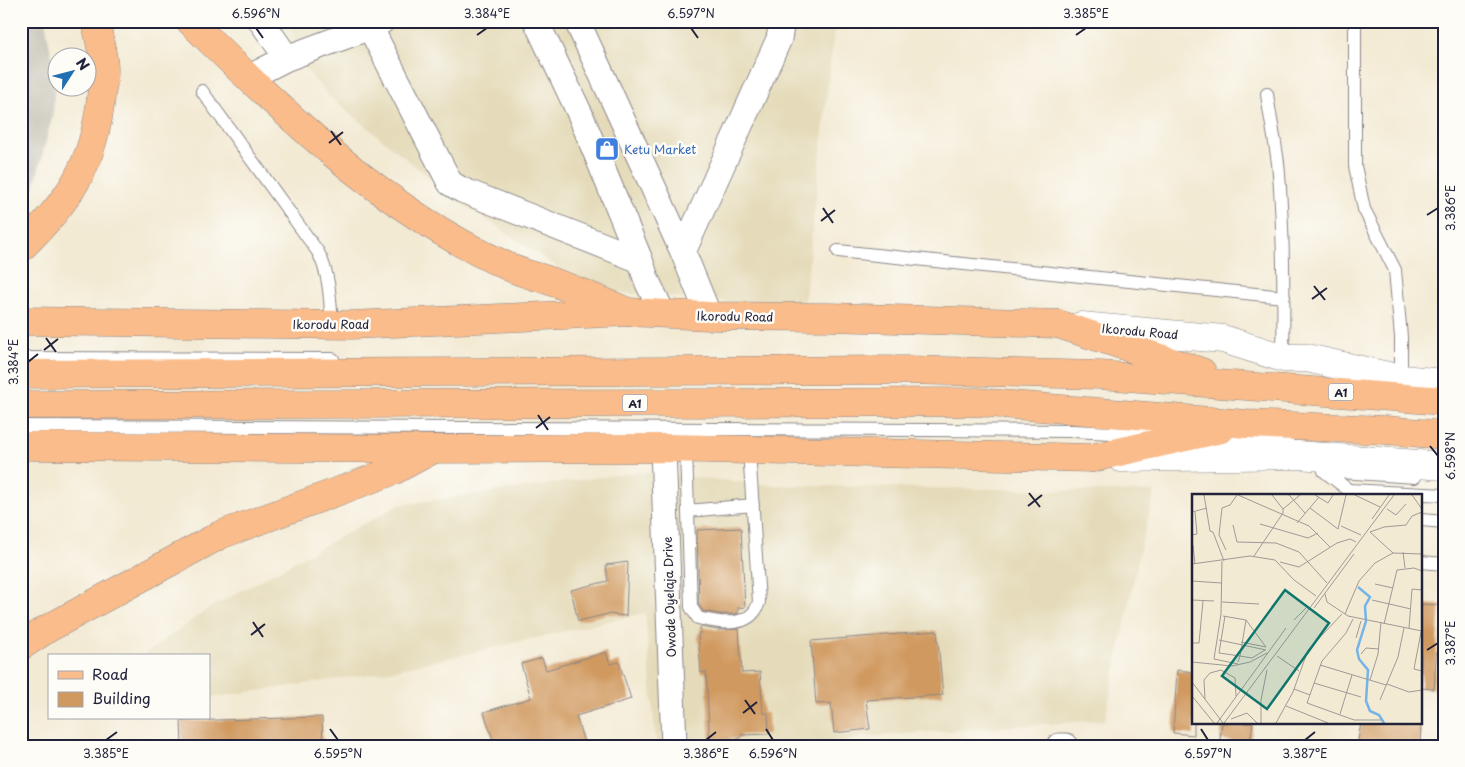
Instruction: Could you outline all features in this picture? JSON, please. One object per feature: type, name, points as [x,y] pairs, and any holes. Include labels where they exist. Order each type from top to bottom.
[{"type":"main road","points":[[21,248],[43,227],[67,197],[87,162],[99,120],[104,69],[96,21]]},
{"type":"main road","points":[[190,21],[293,119],[383,192],[443,232],[508,267],[628,312]]},
{"type":"main road","name":"Ikorodu Road","points":[[21,321],[332,325],[628,312],[709,316],[830,317],[1058,324]]},
{"type":"main road","points":[[1058,324],[1239,384]]},
{"type":"main road","name":"A1","points":[[21,374],[906,370],[1100,375],[1444,400]]},
{"type":"main road","name":"A1","points":[[21,405],[977,402],[1247,424],[1384,430],[1444,435]]},
{"type":"main road","points":[[21,446],[674,449],[1092,458],[1247,424]]},
{"type":"main road","points":[[21,646],[46,628],[220,535],[393,471],[434,449]]},
{"type":"street","points":[[261,21],[287,58]]},
{"type":"street","points":[[536,21],[580,114],[647,281],[663,314]]},
{"type":"street","points":[[577,21],[683,252],[709,316]]},
{"type":"street","points":[[683,252],[779,39],[782,21]]},
{"type":"street","points":[[248,78],[287,58],[373,23],[450,183],[462,190],[640,260]]},
{"type":"street","name":"Ikorodu Road","points":[[1058,324],[1222,339],[1283,358],[1308,358],[1400,379],[1444,383]]},
{"type":"street","name":"Owode Oyelaja Drive","points":[[674,449],[674,746]]},
{"type":"street","points":[[1092,458],[1298,455],[1434,472]]},
{"type":"street","points":[[1059,746],[1066,746]]},
{"type":"lane","points":[[1355,21],[1355,166],[1364,208],[1394,270],[1401,337],[1400,379]]},
{"type":"lane","points":[[202,91],[318,252],[325,265],[332,325]]},
{"type":"lane","points":[[1267,94],[1277,161],[1284,297],[1283,358]]},
{"type":"lane","points":[[838,251],[1284,297]]},
{"type":"lane","points":[[21,358],[341,359]]},
{"type":"lane","points":[[460,360],[820,361],[1087,365],[1239,384]]},
{"type":"lane","points":[[21,426],[1044,431],[1190,436],[1353,447]]},
{"type":"lane","points":[[674,449],[688,511],[691,607],[698,618],[712,621],[742,622],[754,613],[759,602],[749,450]]},
{"type":"lane","points":[[1298,455],[1325,471],[1352,494]]},
{"type":"lane","points":[[1325,471],[1434,472]]},
{"type":"lane","points":[[1422,495],[1444,495]]},
{"type":"lane","points":[[688,511],[753,505]]},
{"type":"lane","points":[[1422,520],[1444,522]]},
{"type":"lane","points":[[1422,562],[1444,564]]},
{"type":"shaded area","points":[[21,21],[45,21],[50,48],[48,48],[48,98],[54,98],[53,113],[31,200],[21,212]]},
{"type":"shaded area","name":"Ketu Market","points":[[262,21],[835,21],[804,307],[593,291],[457,200],[331,98]]},
{"type":"shaded area","points":[[637,472],[772,485],[1155,492],[1141,545],[1105,720],[861,737],[829,746],[656,746],[645,613],[391,671],[210,698],[210,654],[145,654],[206,610],[398,505]]},
{"type":"building","points":[[741,528],[745,607],[738,608],[738,613],[734,614],[703,611],[699,605],[697,530]]},
{"type":"building","points":[[628,562],[626,616],[608,614],[578,621],[571,590],[608,581],[606,565]]},
{"type":"building","points":[[1422,604],[1440,605],[1434,689],[1422,688]]},
{"type":"building","points":[[700,627],[719,630],[739,629],[742,673],[760,672],[763,713],[768,713],[769,734],[741,735],[741,738],[729,739],[731,746],[710,746],[706,672],[701,673],[698,633],[701,633]]},
{"type":"building","points":[[937,631],[943,695],[866,700],[870,729],[834,733],[831,703],[816,704],[811,641]]},
{"type":"building","points":[[606,652],[610,664],[619,662],[631,699],[576,716],[585,746],[495,746],[484,712],[531,698],[521,664],[542,658],[546,670]]},
{"type":"building","points":[[1177,670],[1192,672],[1192,724],[1194,724],[1194,735],[1173,733]]},
{"type":"building","points":[[322,717],[323,746],[182,746],[181,721]]},
{"type":"building","points":[[1222,724],[1253,724],[1250,743],[1220,740]]},
{"type":"building","points":[[1361,724],[1421,724],[1420,746],[1357,746]]},
{"type":"place","name":"Ketu Market","points":[[607,149]]}]
